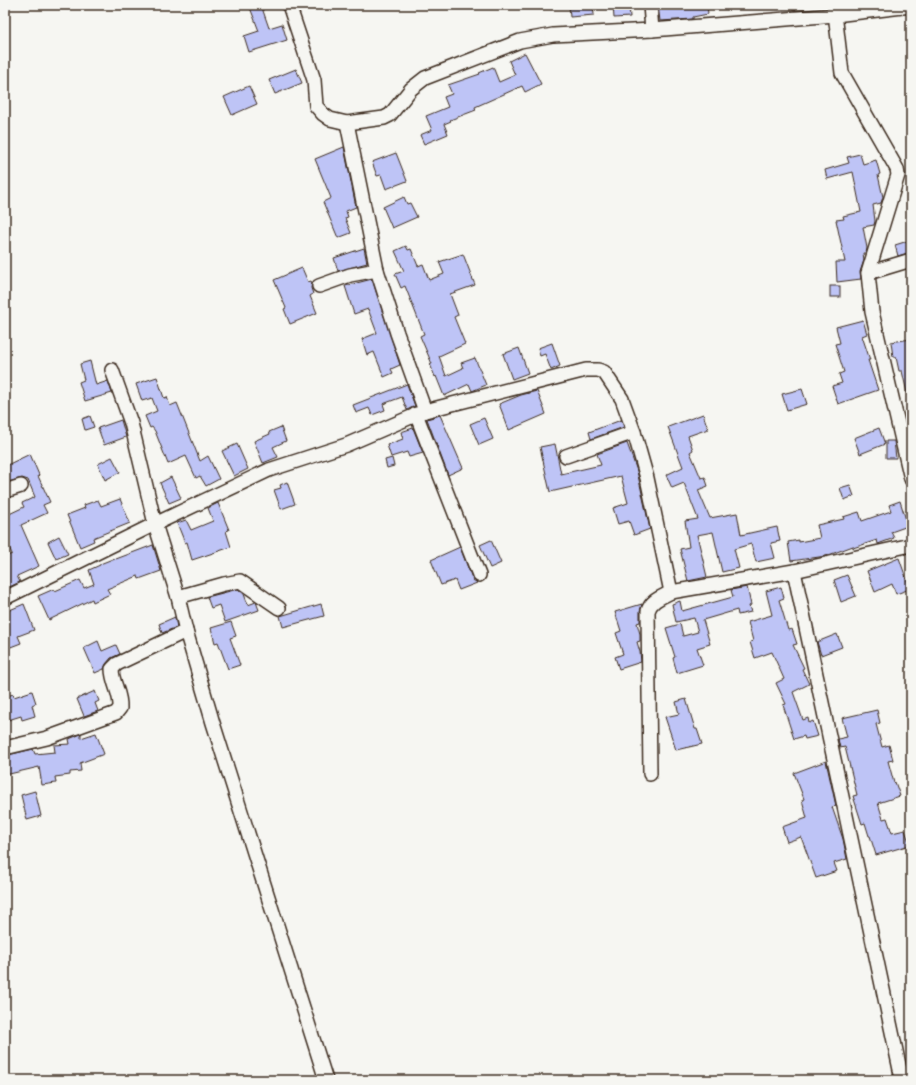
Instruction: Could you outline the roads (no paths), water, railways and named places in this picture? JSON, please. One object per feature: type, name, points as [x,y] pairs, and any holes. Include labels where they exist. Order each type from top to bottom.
[{"type":"street","points":[[289,5],[314,80],[316,106],[330,119],[347,123],[384,118],[390,115],[411,89],[425,78],[520,41],[553,34],[652,30],[834,10],[911,6]]},
{"type":"street","points":[[650,5],[652,30]]},
{"type":"street","points":[[834,10],[842,72],[897,169],[898,175],[868,273],[872,312],[911,479]]},
{"type":"street","points":[[347,123],[377,270],[420,412],[479,575]]},
{"type":"street","points":[[868,273],[911,260]]},
{"type":"street","points":[[319,286],[350,275],[377,270]]},
{"type":"street","points":[[112,370],[131,423],[155,524],[178,597],[186,631],[213,723],[326,1080]]},
{"type":"street","points":[[5,598],[269,470],[346,445],[420,412],[586,370],[598,370],[604,372],[622,399],[634,432],[647,478],[671,592]]},
{"type":"street","points":[[566,456],[634,432]]},
{"type":"street","points":[[5,491],[21,486]]},
{"type":"street","points":[[650,774],[648,611],[649,606],[653,602],[671,592],[794,572],[911,545]]},
{"type":"street","points":[[794,572],[904,1079]]},
{"type":"street","points":[[178,597],[240,581],[279,608]]},
{"type":"street","points":[[5,748],[47,738],[116,713],[120,708],[120,699],[112,677],[112,669],[117,664],[186,631]]}]
